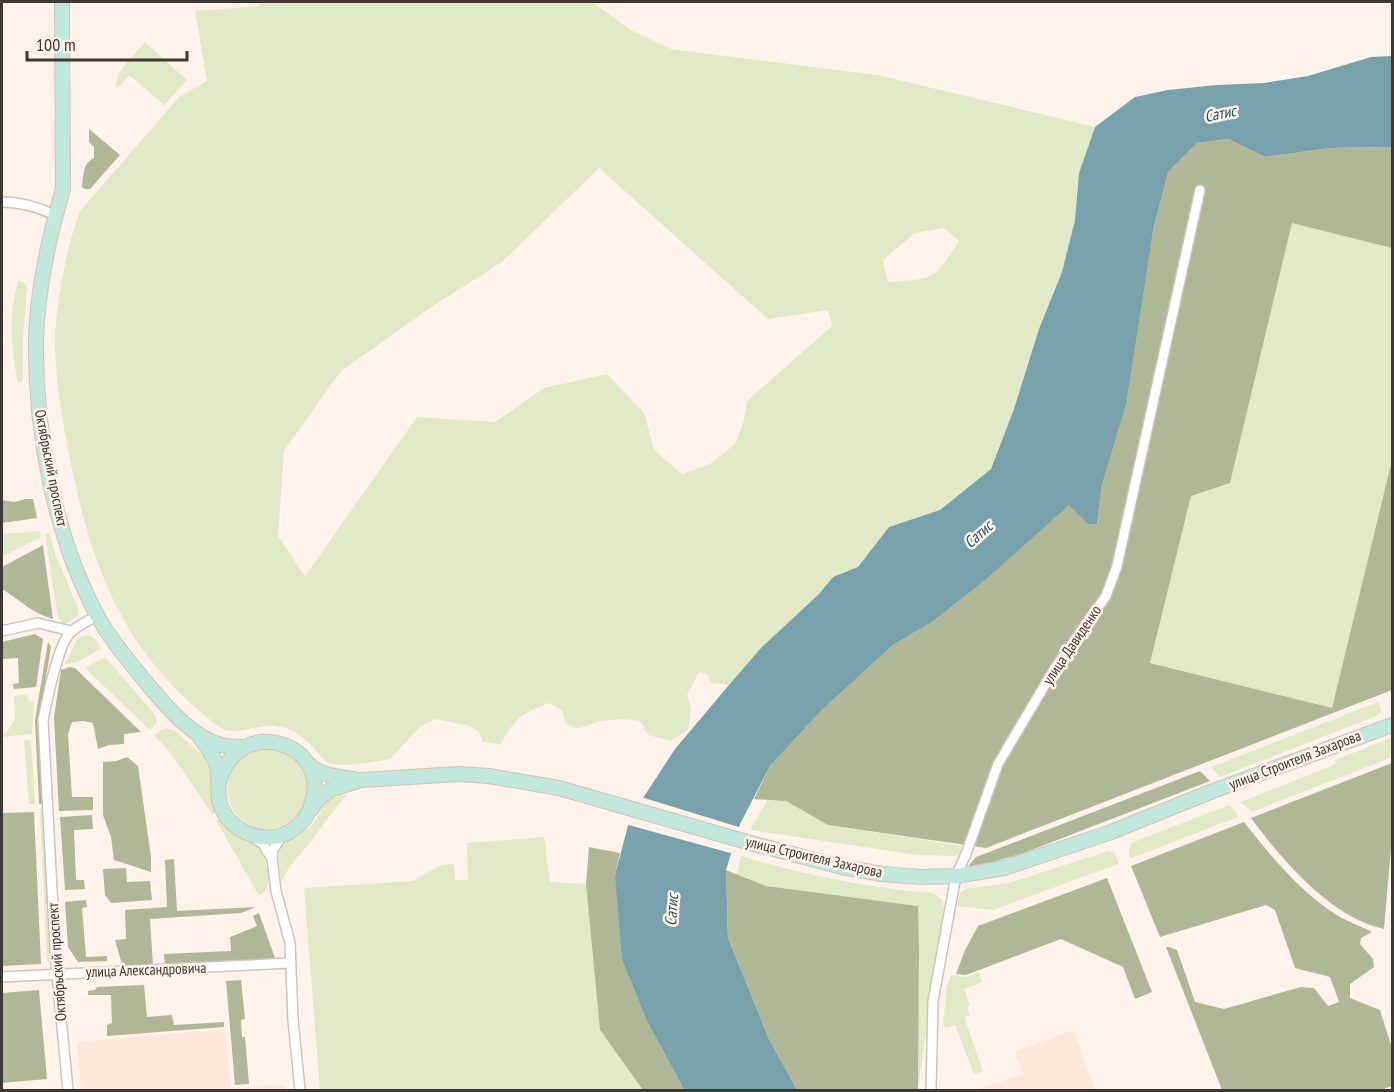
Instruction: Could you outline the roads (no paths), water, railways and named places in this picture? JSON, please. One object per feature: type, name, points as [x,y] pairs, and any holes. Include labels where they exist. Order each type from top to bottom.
[{"type":"street","name":"Октябрьский проспект","points":[[62,2],[63,189],[39,309],[36,340],[37,390],[45,448],[59,520],[82,585],[97,616],[115,644],[156,693],[196,732]]},
{"type":"street","name":"улица Давиденко","points":[[931,1090],[933,1001],[956,876],[998,764],[1055,668],[1106,596],[1117,566],[1200,190]]},
{"type":"street","points":[[2,202],[37,207],[56,215]]},
{"type":"street","points":[[2,631],[15,626],[38,623],[71,631],[97,616]]},
{"type":"street","name":"Октябрьский проспект","points":[[68,1090],[57,974],[43,720],[65,639],[71,631]]},
{"type":"street","name":"улица Строителя Захарова","points":[[305,760],[308,765],[333,777],[361,780],[459,774],[489,776],[559,788],[842,867],[882,874],[920,877],[956,876],[1004,868],[1111,832],[1213,791],[1392,725]]},
{"type":"street","points":[[196,732],[223,746],[243,747]]},
{"type":"street","points":[[196,732],[216,762],[220,804],[225,814],[232,823],[263,844],[272,859]]},
{"type":"street","points":[[219,782],[227,762],[243,747],[252,743],[272,741],[290,747],[305,760],[315,786],[309,812],[300,824],[282,835],[266,838],[251,835]]},
{"type":"street","name":"улица Строителя Захарова","points":[[309,812],[319,798],[332,789],[361,780]]},
{"type":"street","points":[[282,835],[273,850],[272,859],[276,891],[290,943],[300,1090]]},
{"type":"street","name":"улица Александровича","points":[[2,977],[290,963]]},
{"type":"water","name":"Сатис","points":[[1392,56],[1392,147],[1330,148],[1265,157],[1228,139],[1197,143],[1168,172],[1153,231],[1126,404],[1102,484],[1097,524],[1088,524],[1069,505],[982,583],[932,622],[893,645],[821,711],[770,766],[740,824],[726,870],[728,938],[769,1039],[797,1090],[684,1090],[648,1023],[622,959],[615,875],[630,818],[675,749],[761,648],[819,594],[833,577],[858,567],[889,527],[940,510],[991,469],[1014,409],[1039,329],[1062,272],[1075,220],[1079,173],[1095,127],[1135,97],[1168,90],[1264,83],[1308,76],[1371,57]]}]
